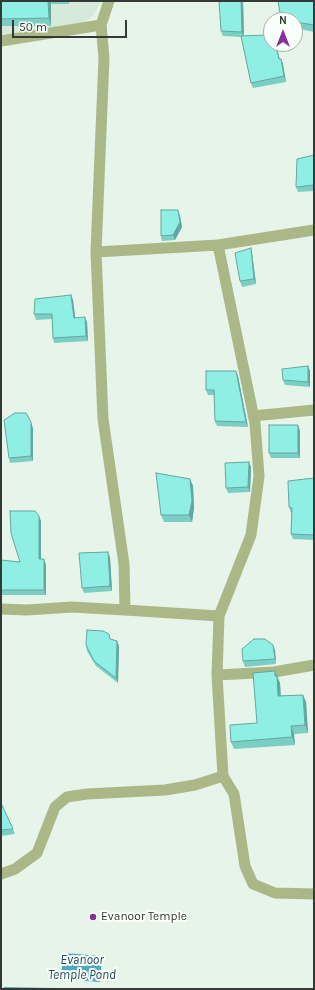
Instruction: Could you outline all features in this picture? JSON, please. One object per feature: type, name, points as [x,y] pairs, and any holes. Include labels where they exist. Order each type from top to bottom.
[{"type":"street","points":[[109,1],[101,25],[104,58],[96,252],[102,419],[124,564],[125,610]]},
{"type":"street","points":[[1,41],[101,25]]},
{"type":"street","points":[[96,252],[218,245],[314,230]]},
{"type":"street","points":[[218,245],[253,416],[259,476],[251,535],[219,616],[217,675],[223,776],[234,794],[245,866],[253,884],[275,893],[314,894]]},
{"type":"street","points":[[253,416],[314,410]]},
{"type":"street","points":[[1,609],[72,607],[219,616]]},
{"type":"street","points":[[217,675],[274,672],[314,664]]},
{"type":"street","points":[[1,874],[15,869],[37,853],[55,807],[67,797],[165,790],[195,785],[223,776]]},
{"type":"shaded area","points":[[1,1],[101,1],[94,15],[78,27],[1,39]]},
{"type":"water","name":"Evanoor Temple Pond","points":[[63,953],[102,956],[100,982],[61,979]]},
{"type":"water","points":[[4,987],[52,988],[54,989],[3,989]]},
{"type":"building","points":[[1,1],[48,1],[49,18],[1,19]]},
{"type":"building","points":[[219,1],[241,1],[242,32],[221,31]]},
{"type":"building","points":[[278,1],[314,1],[314,25],[303,23],[303,12],[280,12]]},
{"type":"building","points":[[263,35],[263,52],[277,52],[279,59],[281,59],[284,76],[251,83],[241,36]]},
{"type":"building","points":[[314,155],[314,185],[296,187],[297,159]]},
{"type":"building","points":[[161,210],[178,210],[180,222],[173,235],[161,236]]},
{"type":"building","points":[[251,248],[254,279],[240,281],[235,253]]},
{"type":"building","points":[[71,295],[74,318],[85,317],[86,336],[53,338],[52,314],[34,314],[35,299]]},
{"type":"building","points":[[308,366],[308,382],[283,380],[282,369]]},
{"type":"building","points":[[206,371],[236,371],[246,422],[215,421],[214,390],[206,390]]},
{"type":"building","points":[[15,413],[26,413],[31,422],[31,456],[9,458],[4,420]]},
{"type":"building","points":[[269,425],[298,425],[298,453],[269,453]]},
{"type":"building","points":[[249,462],[248,487],[226,488],[225,463]]},
{"type":"building","points":[[156,473],[190,479],[192,501],[189,515],[161,515]]},
{"type":"building","points":[[314,478],[314,535],[291,534],[292,508],[289,507],[288,481]]},
{"type":"building","points":[[10,511],[35,511],[39,516],[39,559],[44,559],[44,590],[1,590],[1,560],[20,562],[11,533]]},
{"type":"building","points":[[108,552],[110,586],[82,588],[79,553]]},
{"type":"building","points":[[87,630],[103,631],[109,634],[110,639],[117,641],[116,678],[94,661],[86,645]]},
{"type":"building","points":[[254,639],[265,639],[273,645],[275,659],[243,661],[242,649]]},
{"type":"building","points":[[275,671],[275,676],[277,676],[278,696],[303,695],[305,725],[291,726],[292,737],[231,742],[230,725],[257,723],[253,673]]},
{"type":"building","points":[[2,805],[13,829],[1,830]]},
{"type":"place","name":"Evanoor Temple","points":[[93,917]]}]
